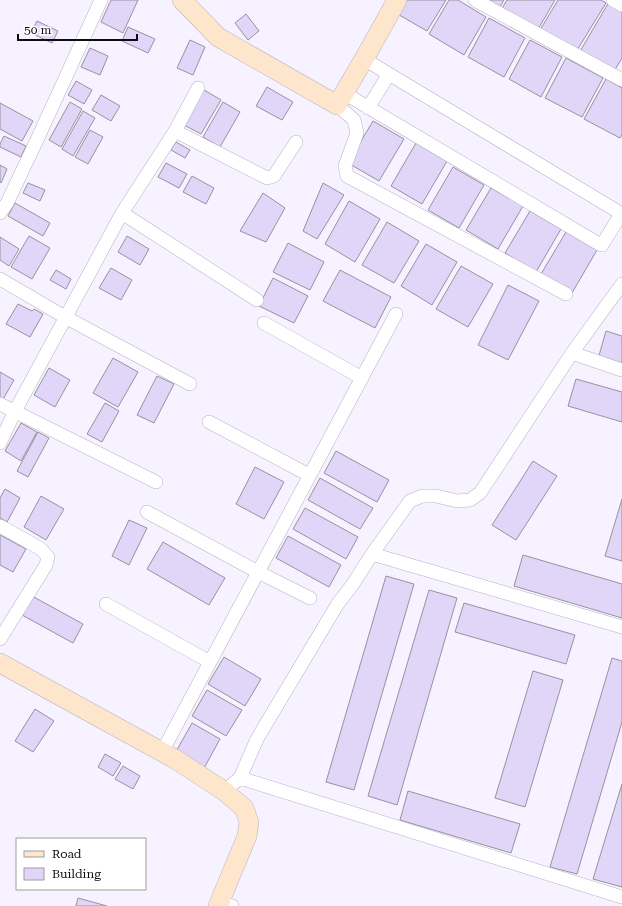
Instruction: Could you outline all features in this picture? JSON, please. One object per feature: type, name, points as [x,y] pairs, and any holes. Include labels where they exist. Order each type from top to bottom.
[{"type":"street","points":[[0,214],[7,203],[36,142],[101,0]]},
{"type":"street","points":[[182,0],[218,37],[305,87],[368,108],[602,245],[618,219],[618,211],[364,59]]},
{"type":"street","points":[[340,99],[397,0]]},
{"type":"street","points":[[474,0],[622,80]]},
{"type":"street","points":[[613,0],[622,5]]},
{"type":"street","points":[[368,108],[389,74]]},
{"type":"street","points":[[0,443],[15,411],[65,317],[122,214],[175,131],[198,88]]},
{"type":"street","points":[[340,99],[354,120],[357,134],[345,166],[347,176],[566,294]]},
{"type":"street","points":[[175,131],[267,178],[274,176],[296,142]]},
{"type":"street","points":[[122,214],[257,300]]},
{"type":"street","points":[[0,279],[65,317],[190,384]]},
{"type":"street","points":[[224,792],[240,778],[257,739],[337,605],[410,501],[422,496],[436,496],[457,501],[470,500],[480,493],[572,353],[622,284]]},
{"type":"street","points":[[162,752],[396,314]]},
{"type":"street","points":[[264,323],[362,378]]},
{"type":"street","points":[[572,353],[622,370]]},
{"type":"street","points":[[0,404],[156,482]]},
{"type":"street","points":[[209,422],[309,475]]},
{"type":"street","points":[[147,512],[258,572],[310,598]]},
{"type":"street","points":[[0,526],[41,549],[48,557],[46,565],[0,639]]},
{"type":"street","points":[[372,554],[622,627]]},
{"type":"street","points":[[106,604],[210,662]]},
{"type":"street","points":[[0,663],[175,759],[224,792],[244,808],[249,822],[247,836],[223,905]]},
{"type":"street","points":[[240,778],[622,897]]},
{"type":"building","points":[[111,0],[138,0],[123,33],[101,22]]},
{"type":"building","points":[[401,0],[446,0],[427,31],[394,12]]},
{"type":"building","points":[[449,0],[458,0],[486,17],[464,55],[429,34]]},
{"type":"building","points":[[481,0],[504,0],[498,10]]},
{"type":"building","points":[[507,0],[555,0],[537,31],[501,10]]},
{"type":"building","points":[[558,0],[601,0],[606,3],[576,52],[540,30]]},
{"type":"building","points":[[609,2],[622,10],[622,58],[613,73],[579,53]]},
{"type":"building","points":[[246,14],[259,31],[248,40],[235,23]]},
{"type":"building","points":[[489,18],[525,38],[504,77],[468,57]]},
{"type":"building","points":[[37,21],[58,31],[52,43],[31,33]]},
{"type":"building","points":[[128,27],[155,39],[148,53],[122,41]]},
{"type":"building","points":[[190,40],[205,47],[193,75],[177,68]]},
{"type":"building","points":[[530,40],[562,57],[541,97],[509,79]]},
{"type":"building","points":[[90,48],[108,56],[100,75],[81,67]]},
{"type":"building","points":[[566,58],[603,78],[582,117],[545,98]]},
{"type":"building","points":[[606,79],[622,88],[622,135],[620,138],[584,119]]},
{"type":"building","points":[[76,81],[92,90],[84,104],[68,95]]},
{"type":"building","points":[[267,87],[293,102],[282,120],[256,106]]},
{"type":"building","points":[[204,90],[221,100],[201,134],[184,125]]},
{"type":"building","points":[[101,95],[120,106],[111,121],[92,110]]},
{"type":"building","points":[[70,102],[82,109],[61,147],[49,140]]},
{"type":"building","points":[[223,102],[240,112],[220,147],[203,137]]},
{"type":"building","points":[[0,103],[33,121],[22,141],[0,129]]},
{"type":"building","points":[[83,111],[95,118],[73,156],[62,149]]},
{"type":"building","points":[[373,121],[404,139],[379,181],[348,163]]},
{"type":"building","points":[[90,130],[103,137],[88,164],[75,157]]},
{"type":"building","points":[[4,136],[26,146],[21,157],[0,147]]},
{"type":"building","points":[[176,142],[190,150],[185,158],[171,150]]},
{"type":"building","points":[[416,143],[447,161],[422,204],[391,186]]},
{"type":"building","points":[[166,163],[187,174],[179,188],[158,177]]},
{"type":"building","points":[[0,165],[7,169],[1,183],[0,182]]},
{"type":"building","points":[[453,167],[484,185],[459,228],[428,210]]},
{"type":"building","points":[[192,176],[214,188],[206,204],[183,192]]},
{"type":"building","points":[[28,183],[45,190],[40,201],[23,193]]},
{"type":"building","points":[[323,183],[344,195],[317,239],[303,231]]},
{"type":"building","points":[[491,188],[523,206],[498,249],[466,230]]},
{"type":"building","points":[[263,193],[285,208],[266,242],[240,231]]},
{"type":"building","points":[[349,201],[380,219],[355,262],[325,244]]},
{"type":"building","points":[[15,203],[50,223],[43,236],[8,216]]},
{"type":"building","points":[[530,211],[561,229],[536,272],[505,253]]},
{"type":"building","points":[[387,222],[419,241],[394,283],[362,265]]},
{"type":"building","points":[[566,232],[597,250],[572,293],[541,274]]},
{"type":"building","points":[[29,236],[50,248],[32,279],[11,267]]},
{"type":"building","points":[[127,236],[149,249],[140,265],[118,252]]},
{"type":"building","points":[[0,237],[19,249],[9,266],[0,260]]},
{"type":"building","points":[[288,243],[324,262],[310,290],[273,272]]},
{"type":"building","points":[[426,244],[457,262],[432,305],[401,286]]},
{"type":"building","points":[[461,266],[493,284],[468,327],[436,309]]},
{"type":"building","points":[[111,268],[132,280],[121,300],[99,288]]},
{"type":"building","points":[[56,270],[71,279],[66,289],[50,280]]},
{"type":"building","points":[[340,270],[391,297],[375,328],[323,301]]},
{"type":"building","points":[[273,278],[308,296],[294,323],[259,306]]},
{"type":"building","points":[[508,285],[539,301],[508,360],[478,345]]},
{"type":"building","points":[[18,304],[32,311],[34,309],[43,314],[30,337],[6,324]]},
{"type":"building","points":[[606,331],[622,336],[622,366],[598,359]]},
{"type":"building","points":[[113,358],[138,372],[118,407],[93,393]]},
{"type":"building","points":[[49,368],[70,380],[55,407],[34,395]]},
{"type":"building","points":[[0,372],[14,380],[2,401],[0,400]]},
{"type":"building","points":[[157,376],[174,384],[154,423],[137,415]]},
{"type":"building","points":[[576,379],[622,392],[622,422],[568,406]]},
{"type":"building","points":[[105,403],[119,411],[102,442],[87,434]]},
{"type":"building","points":[[21,423],[37,432],[21,461],[5,451]]},
{"type":"building","points":[[38,432],[49,438],[28,477],[17,471]]},
{"type":"building","points":[[336,451],[389,480],[377,502],[324,473]]},
{"type":"building","points":[[533,461],[557,476],[516,540],[492,525]]},
{"type":"building","points":[[255,467],[284,482],[264,519],[236,504]]},
{"type":"building","points":[[320,478],[373,508],[360,529],[308,500]]},
{"type":"building","points":[[5,489],[20,498],[7,522],[0,518],[0,498]]},
{"type":"building","points":[[41,496],[64,509],[46,540],[24,527]]},
{"type":"building","points":[[622,499],[622,561],[605,556]]},
{"type":"building","points":[[305,508],[358,537],[346,559],[293,529]]},
{"type":"building","points":[[129,520],[147,528],[129,565],[112,556]]},
{"type":"building","points":[[0,535],[26,549],[13,572],[0,565]]},
{"type":"building","points":[[288,536],[341,565],[329,587],[276,558]]},
{"type":"building","points":[[163,542],[225,578],[209,605],[147,569]]},
{"type":"building","points":[[523,555],[622,584],[622,618],[514,586]]},
{"type":"building","points":[[386,576],[414,584],[354,790],[326,782]]},
{"type":"building","points":[[429,590],[457,598],[397,805],[368,796]]},
{"type":"building","points":[[32,596],[83,624],[73,643],[22,615]]},
{"type":"building","points":[[464,603],[575,635],[566,664],[455,632]]},
{"type":"building","points":[[224,657],[261,679],[245,706],[208,684]]},
{"type":"building","points":[[612,658],[622,661],[622,722],[577,874],[550,867]]},
{"type":"building","points":[[533,671],[563,680],[525,807],[495,798]]},
{"type":"building","points":[[207,690],[242,710],[226,736],[192,716]]},
{"type":"building","points":[[35,709],[54,721],[33,752],[15,741]]},
{"type":"building","points":[[192,723],[220,739],[202,772],[174,755]]},
{"type":"building","points":[[105,754],[121,763],[113,776],[98,767]]},
{"type":"building","points":[[123,766],[140,776],[133,789],[115,779]]},
{"type":"building","points":[[622,784],[622,887],[593,879]]},
{"type":"building","points":[[408,791],[520,824],[511,853],[400,820]]},
{"type":"building","points":[[78,898],[107,906],[76,906]]}]
